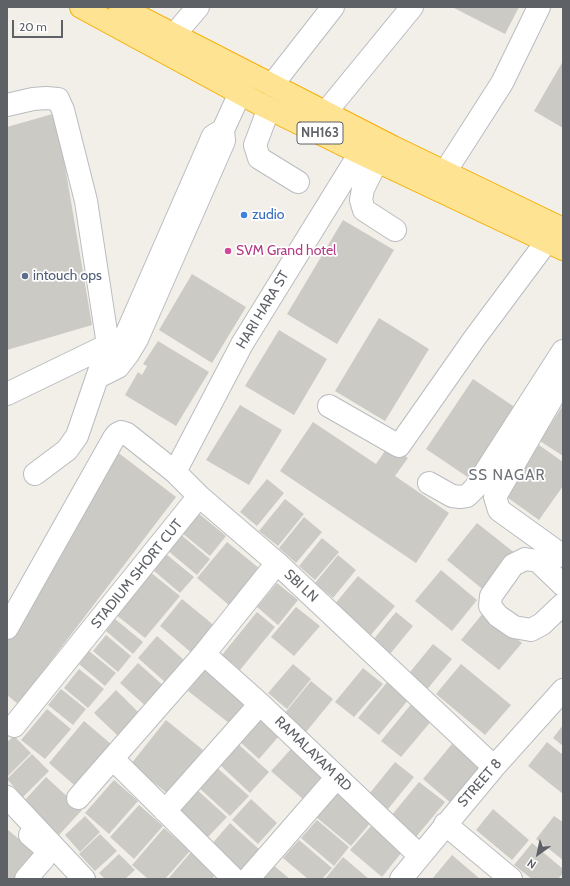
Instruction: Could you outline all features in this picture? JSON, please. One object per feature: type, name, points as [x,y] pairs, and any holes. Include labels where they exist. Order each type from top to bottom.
[{"type":"highway","name":"NH163","points":[[81,7],[122,15],[174,35],[445,172],[558,240]]},
{"type":"highway","name":"NH163","points":[[122,15],[240,93],[269,108],[368,157],[558,240]]},
{"type":"street","points":[[174,35],[198,7]]},
{"type":"street","points":[[272,85],[333,7]]},
{"type":"street","points":[[326,112],[412,7]]},
{"type":"street","points":[[445,172],[502,83],[539,7]]},
{"type":"street","points":[[7,394],[103,360],[116,352],[122,344],[240,93]]},
{"type":"street","points":[[7,105],[33,99],[46,98],[58,100],[63,110],[86,201],[103,360],[77,436],[67,450],[36,474]]},
{"type":"street","points":[[269,108],[255,145],[259,158],[298,182]]},
{"type":"street","points":[[368,157],[361,200],[364,210],[396,230]]},
{"type":"street","name":"HARI HARA ST","points":[[176,472],[242,344],[368,157]]},
{"type":"street","points":[[329,406],[399,446],[474,339],[558,240]]},
{"type":"street","points":[[429,483],[452,496],[467,496],[475,488],[563,351]]},
{"type":"street","points":[[563,379],[495,497],[499,510],[563,556]]},
{"type":"street","points":[[7,628],[117,434],[121,432],[127,434],[176,472],[199,496],[277,564]]},
{"type":"street","name":"STADIUM SHORT CUT","points":[[12,724],[199,496]]},
{"type":"street","points":[[563,585],[538,561],[525,559],[514,565],[495,590],[491,596],[490,606],[498,616],[514,627],[531,630],[542,624],[563,604]]},
{"type":"street","name":"SBI LN","points":[[78,798],[114,759],[204,654],[277,564],[494,766]]},
{"type":"street","name":"RAMALAYAM RD","points":[[204,654],[260,704],[420,856]]},
{"type":"street","name":"STREET 8","points":[[401,879],[494,766],[563,690]]},
{"type":"street","points":[[165,811],[260,704]]},
{"type":"street","points":[[114,759],[234,879]]},
{"type":"street","points":[[248,879],[337,777]]},
{"type":"street","points":[[7,797],[84,879]]},
{"type":"street","points":[[7,815],[44,847],[46,851],[44,858],[26,879]]},
{"type":"street","points":[[445,824],[511,879]]},
{"type":"street","points":[[40,879],[61,855]]},
{"type":"building","points":[[452,7],[519,7],[505,34]]},
{"type":"building","points":[[563,61],[563,128],[534,111]]},
{"type":"building","points":[[56,113],[92,325],[7,350],[7,127]]},
{"type":"building","points":[[343,220],[394,250],[337,344],[287,314]]},
{"type":"building","points":[[192,274],[246,307],[212,363],[159,330]]},
{"type":"building","points":[[379,318],[429,349],[385,421],[335,391]]},
{"type":"building","points":[[279,330],[327,359],[294,415],[245,386]]},
{"type":"building","points":[[158,341],[209,372],[176,426],[125,395],[138,372],[142,375],[147,366],[143,364]]},
{"type":"building","points":[[473,379],[519,410],[472,480],[426,449]]},
{"type":"building","points":[[240,405],[282,430],[249,485],[206,460]]},
{"type":"building","points":[[563,405],[563,456],[540,441]]},
{"type":"building","points":[[313,422],[376,464],[389,445],[408,458],[395,476],[449,513],[416,563],[280,471]]},
{"type":"building","points":[[539,445],[563,462],[563,486],[539,520],[504,495]]},
{"type":"building","points":[[116,451],[176,497],[18,704],[7,695],[7,636]]},
{"type":"building","points":[[267,479],[284,493],[257,526],[240,512]]},
{"type":"building","points":[[285,499],[304,514],[278,546],[259,531]]},
{"type":"building","points":[[198,513],[226,536],[210,556],[182,533]]},
{"type":"building","points":[[304,517],[322,532],[296,563],[279,548]]},
{"type":"building","points":[[477,523],[516,554],[486,592],[447,560]]},
{"type":"building","points":[[180,534],[210,559],[197,575],[167,550]]},
{"type":"building","points":[[322,538],[339,552],[315,580],[299,566]]},
{"type":"building","points":[[227,542],[260,569],[230,606],[197,578]]},
{"type":"building","points":[[166,554],[194,577],[180,593],[153,570]]},
{"type":"building","points":[[338,555],[356,570],[333,598],[315,583]]},
{"type":"building","points":[[441,570],[477,600],[452,631],[415,601]]},
{"type":"building","points":[[150,572],[180,596],[145,638],[115,614]]},
{"type":"building","points":[[358,576],[395,606],[370,636],[334,605]]},
{"type":"building","points":[[277,583],[298,600],[278,625],[257,607]]},
{"type":"building","points":[[182,599],[216,627],[193,654],[160,626]]},
{"type":"building","points":[[296,607],[320,626],[294,656],[271,637]]},
{"type":"building","points":[[257,612],[275,627],[240,670],[222,655]]},
{"type":"building","points":[[396,612],[413,626],[390,654],[373,640]]},
{"type":"building","points":[[484,612],[522,643],[499,670],[461,640]]},
{"type":"building","points":[[115,619],[143,642],[133,654],[106,631]]},
{"type":"building","points":[[106,635],[131,656],[118,672],[93,651]]},
{"type":"building","points":[[157,636],[184,660],[165,682],[138,658]]},
{"type":"building","points":[[433,644],[452,659],[425,692],[406,677]]},
{"type":"building","points":[[89,651],[116,673],[105,686],[79,664]]},
{"type":"building","points":[[138,663],[166,688],[148,708],[120,683]]},
{"type":"building","points":[[293,664],[311,679],[287,709],[268,693]]},
{"type":"building","points":[[461,664],[511,705],[485,735],[436,694]]},
{"type":"building","points":[[206,668],[247,700],[229,723],[188,691]]},
{"type":"building","points":[[363,668],[383,684],[354,717],[335,702]]},
{"type":"building","points":[[79,669],[104,689],[88,708],[64,688]]},
{"type":"building","points":[[311,681],[333,699],[306,732],[284,714]]},
{"type":"building","points":[[388,681],[409,699],[379,735],[358,718]]},
{"type":"building","points":[[61,689],[86,709],[73,725],[48,705]]},
{"type":"building","points":[[116,690],[139,713],[118,736],[94,713]]},
{"type":"building","points":[[413,702],[433,719],[401,757],[381,741]]},
{"type":"building","points":[[47,709],[71,729],[45,759],[21,740]]},
{"type":"building","points":[[260,718],[279,736],[259,759],[239,741]]},
{"type":"building","points":[[166,720],[203,750],[168,794],[131,764]]},
{"type":"building","points":[[84,721],[111,744],[87,772],[81,791],[49,763]]},
{"type":"building","points":[[563,725],[563,746],[553,738]]},
{"type":"building","points":[[14,736],[31,753],[7,777],[7,742]]},
{"type":"building","points":[[547,742],[563,755],[563,794],[528,766]]},
{"type":"building","points":[[237,743],[269,772],[250,793],[218,763]]},
{"type":"building","points":[[452,744],[480,768],[451,803],[423,779]]},
{"type":"building","points":[[291,749],[322,777],[303,799],[271,771]]},
{"type":"building","points":[[32,754],[49,771],[23,797],[7,779]]},
{"type":"building","points":[[395,762],[414,777],[384,814],[365,799]]},
{"type":"building","points":[[215,766],[249,796],[230,816],[197,786]]},
{"type":"building","points":[[46,777],[82,810],[59,835],[23,802]]},
{"type":"building","points":[[114,780],[138,801],[109,834],[85,813]]},
{"type":"building","points":[[419,782],[445,802],[416,837],[391,816]]},
{"type":"building","points":[[195,788],[227,817],[207,838],[175,810]]},
{"type":"building","points":[[337,792],[372,821],[351,846],[316,817]]},
{"type":"building","points":[[251,799],[277,823],[258,844],[232,820]]},
{"type":"building","points":[[139,805],[163,826],[134,859],[110,837]]},
{"type":"building","points":[[493,809],[529,840],[512,860],[476,830]]},
{"type":"building","points":[[85,816],[100,832],[80,852],[65,835]]},
{"type":"building","points":[[554,816],[563,822],[563,860],[536,839]]},
{"type":"building","points":[[317,820],[349,847],[334,866],[301,838]]},
{"type":"building","points":[[230,823],[261,851],[241,873],[211,845]]},
{"type":"building","points":[[371,826],[402,852],[382,877],[350,850]]},
{"type":"building","points":[[164,828],[190,851],[165,879],[148,879],[132,865]]},
{"type":"building","points":[[7,829],[39,856],[19,879],[7,879]]},
{"type":"building","points":[[100,834],[117,851],[95,871],[79,854]]},
{"type":"building","points":[[299,840],[332,868],[322,879],[308,879],[283,858]]},
{"type":"building","points":[[532,843],[563,869],[563,873],[558,879],[532,879],[514,865]]},
{"type":"building","points":[[191,852],[216,874],[212,879],[168,879]]},
{"type":"building","points":[[119,854],[135,870],[125,879],[105,879],[99,873]]},
{"type":"building","points":[[452,855],[480,879],[432,879]]},
{"type":"building","points":[[343,857],[369,879],[325,879]]},
{"type":"building","points":[[273,865],[290,879],[262,879]]},
{"type":"place","name":"zudio","points":[[244,215]]},
{"type":"place","name":"SVM Grand hotel","points":[[228,251]]},
{"type":"place","name":"intouch ops","points":[[25,276]]},
{"type":"district","name":"SS NAGAR","points":[[507,476]]}]
